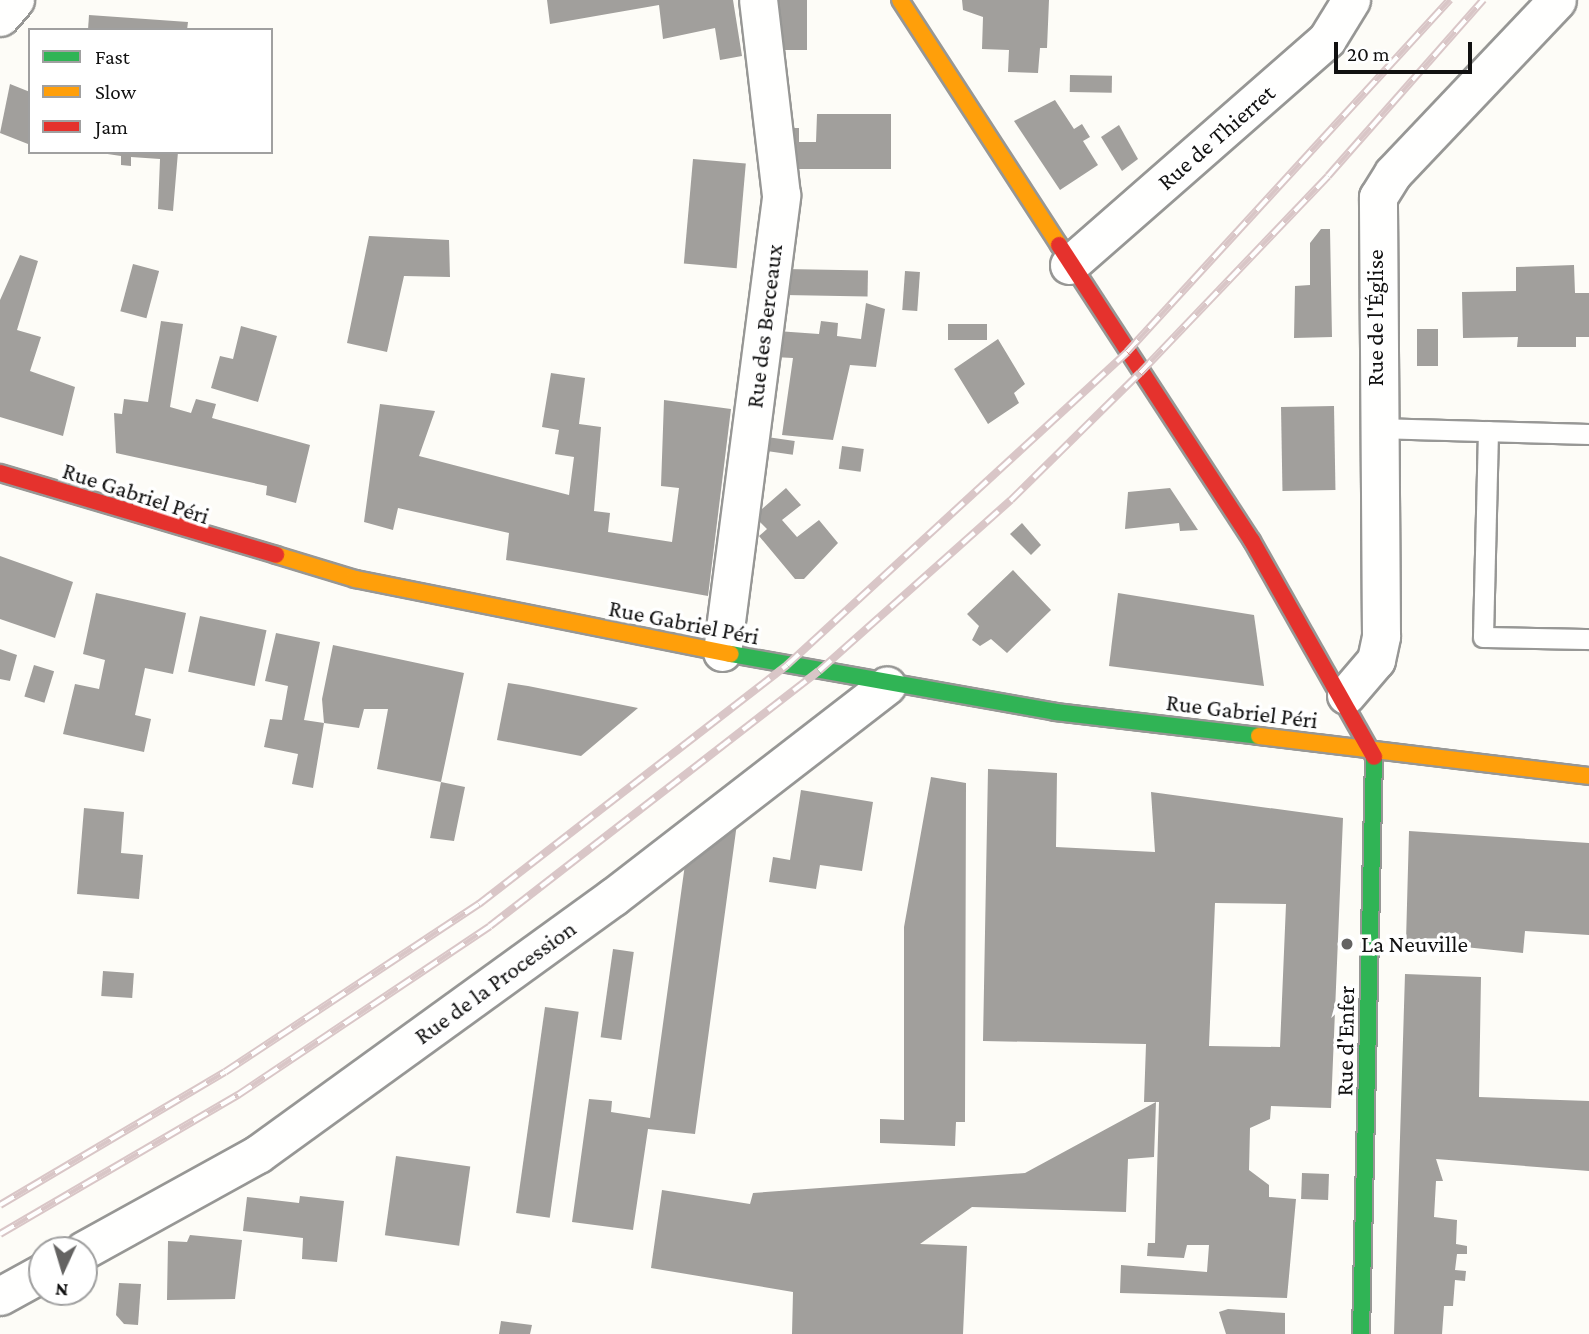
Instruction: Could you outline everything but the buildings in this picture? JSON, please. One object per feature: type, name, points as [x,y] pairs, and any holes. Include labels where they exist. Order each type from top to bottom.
[{"type":"main road","points":[[900,0],[1346,695],[1374,749]]},
{"type":"main road","name":"Rue Gabriel Péri","points":[[0,474],[355,579],[887,685],[1589,776]]},
{"type":"main road","name":"Rue d'Enfer","points":[[1361,1334],[1374,749]]},
{"type":"street","points":[[0,17],[15,0]]},
{"type":"street","name":"Rue des Berceaux","points":[[722,652],[780,195],[758,0]]},
{"type":"street","name":"Rue de Thierret","points":[[1069,265],[1327,39],[1351,0]]},
{"type":"street","name":"Rue de l'Église","points":[[1346,695],[1376,660],[1381,636],[1376,428],[1378,197],[1393,173],[1557,0]]},
{"type":"street","name":"Rue de la Procession","points":[[98,1242],[258,1154],[613,897],[887,685]]},
{"type":"street","points":[[0,1296],[28,1281]]},
{"type":"lane","points":[[1376,428],[1589,433]]},
{"type":"lane","points":[[1488,431],[1483,637],[1589,639]]},
{"type":"railway","points":[[0,1205],[225,1072],[479,904],[787,665],[1127,352],[1450,0]]},
{"type":"railway","points":[[0,1234],[238,1095],[490,926],[819,671],[1011,500],[1140,373],[1328,176],[1483,0]]},
{"type":"traffic: fast","points":[[731,654],[1055,712],[1259,736]]},
{"type":"traffic: fast","points":[[1361,1334],[1374,757]]},
{"type":"traffic: slow","points":[[900,0],[1059,245]]},
{"type":"traffic: slow","points":[[276,555],[355,579],[731,654]]},
{"type":"traffic: slow","points":[[1259,736],[1589,776]]},
{"type":"traffic: jam","points":[[1059,245],[1252,541],[1374,757]]},
{"type":"traffic: jam","points":[[0,473],[276,555]]},
{"type":"place","name":"La Neuville","points":[[1347,944]]}]
